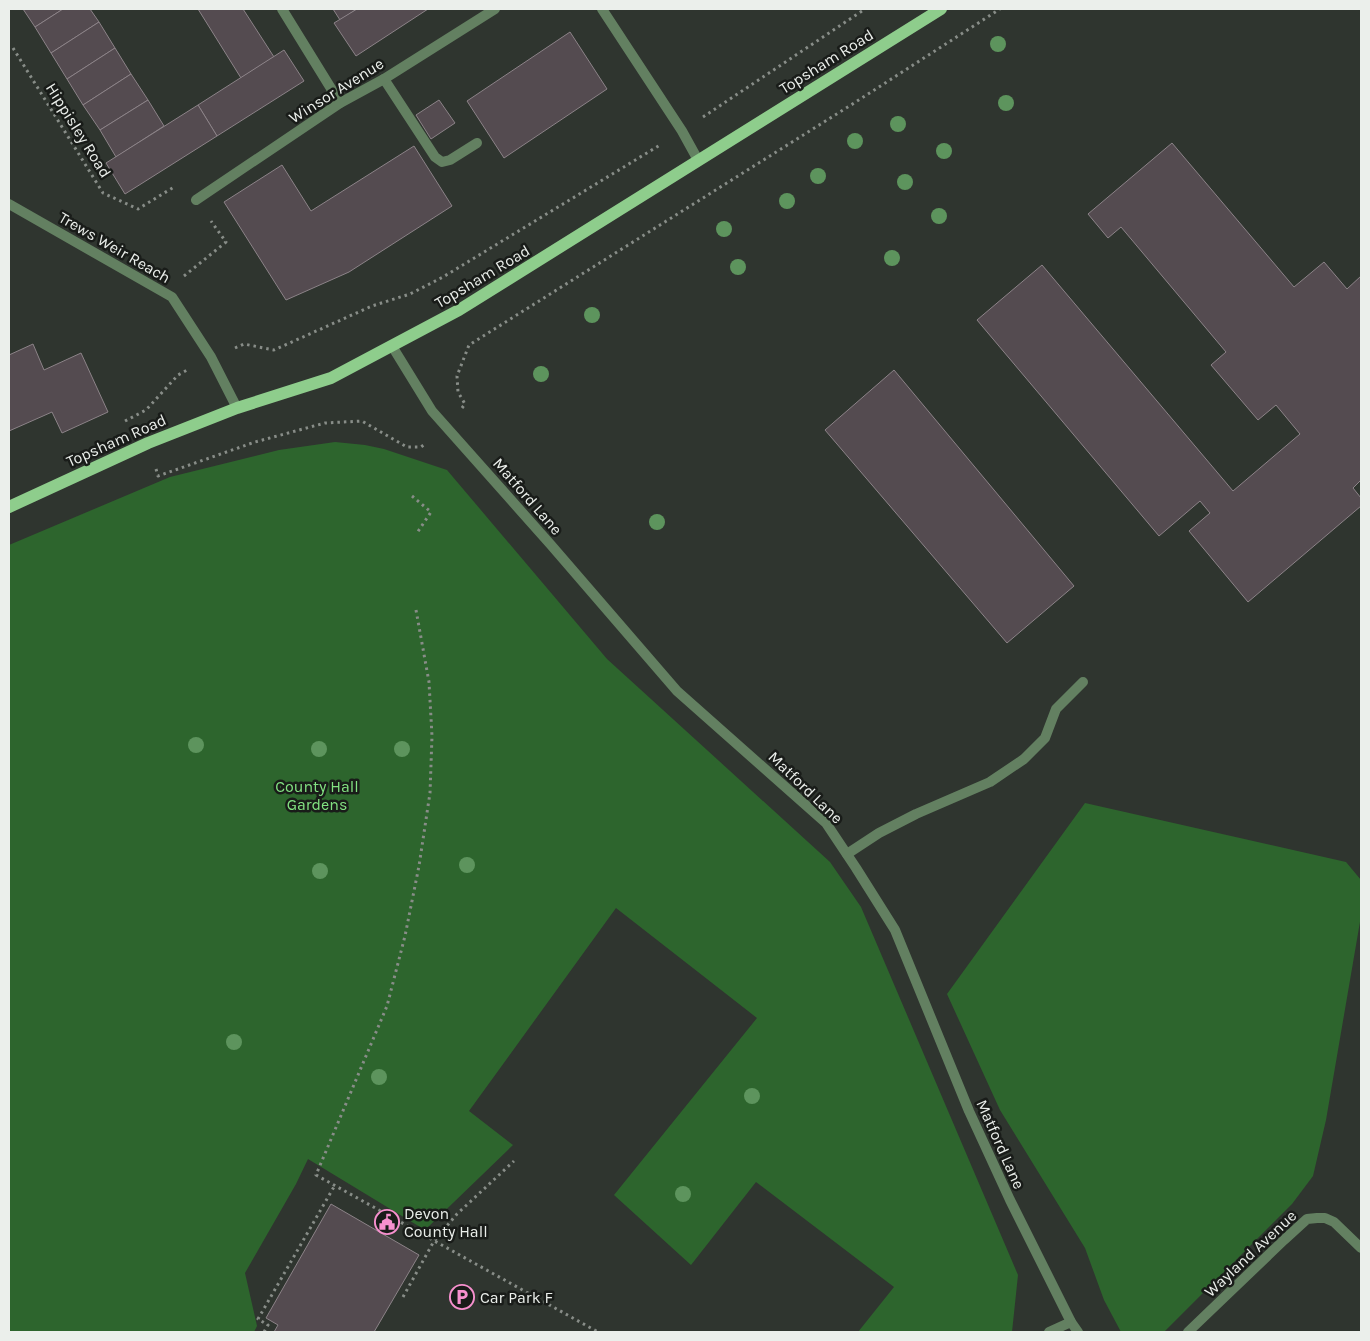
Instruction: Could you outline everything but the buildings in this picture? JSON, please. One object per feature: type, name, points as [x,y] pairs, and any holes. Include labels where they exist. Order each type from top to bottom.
[{"type":"main road","name":"Topsham Road","points":[[9,507],[148,443],[237,408],[332,378],[392,346],[459,310],[940,9]]},
{"type":"street","points":[[282,9],[340,103]]},
{"type":"street","name":"Winsor Avenue","points":[[196,200],[340,103],[384,79],[495,9]]},
{"type":"street","points":[[602,9],[682,131],[698,160]]},
{"type":"street","points":[[384,79],[435,157],[442,162],[450,160],[477,143]]},
{"type":"street","name":"Trews Weir Reach","points":[[9,204],[172,297],[211,357],[237,408]]},
{"type":"street","name":"Matford Lane","points":[[392,346],[432,411],[677,691],[826,822],[895,930],[969,1112],[1010,1200],[1071,1322],[1078,1332]]},
{"type":"street","points":[[847,854],[916,814],[990,782],[1024,759],[1045,738],[1056,709],[1083,682]]},
{"type":"street","name":"Wayland Avenue","points":[[1188,1332],[1307,1219],[1325,1218],[1334,1222],[1361,1248]]},
{"type":"street","points":[[1049,1332],[1071,1322]]},
{"type":"path","points":[[121,423],[146,410],[178,375],[211,357],[244,344],[274,350],[372,306],[410,294],[443,277],[682,131],[865,9]]},
{"type":"path","points":[[465,404],[458,392],[457,376],[469,345],[1000,9]]},
{"type":"path","name":"Hippisley Road","points":[[13,48],[103,193],[138,208]]},
{"type":"path","points":[[183,277],[226,242],[196,200]]},
{"type":"path","points":[[158,476],[255,442],[325,423],[362,422],[407,447],[421,447]]},
{"type":"path","points":[[412,496],[431,512],[417,533]]},
{"type":"path","points":[[416,610],[429,682],[432,736],[430,793],[420,866],[387,1006],[316,1175],[598,1332]]},
{"type":"path","points":[[403,1297],[434,1241],[457,1214],[514,1161]]},
{"type":"path","points":[[264,1332],[268,1325],[258,1319],[335,1185]]},
{"type":"green space","name":"County Hall Gardens","points":[[335,442],[384,449],[447,470],[607,659],[830,862],[861,907],[1018,1275],[1012,1332],[858,1332],[894,1287],[756,1182],[691,1265],[614,1195],[757,1018],[616,908],[469,1111],[513,1145],[425,1230],[308,1159],[296,1184],[245,1273],[257,1326],[254,1332],[9,1332],[9,545],[170,477],[279,450]]},
{"type":"green space","points":[[1085,803],[1346,862],[1361,880],[1361,916],[1326,1120],[1313,1176],[1292,1204],[1164,1332],[1121,1332],[1104,1300],[1085,1248],[1000,1110],[947,994]]},
{"type":"place","name":"Devon County Hall","points":[[387,1222]]},
{"type":"place","name":"Car Park F","points":[[462,1297]]}]
